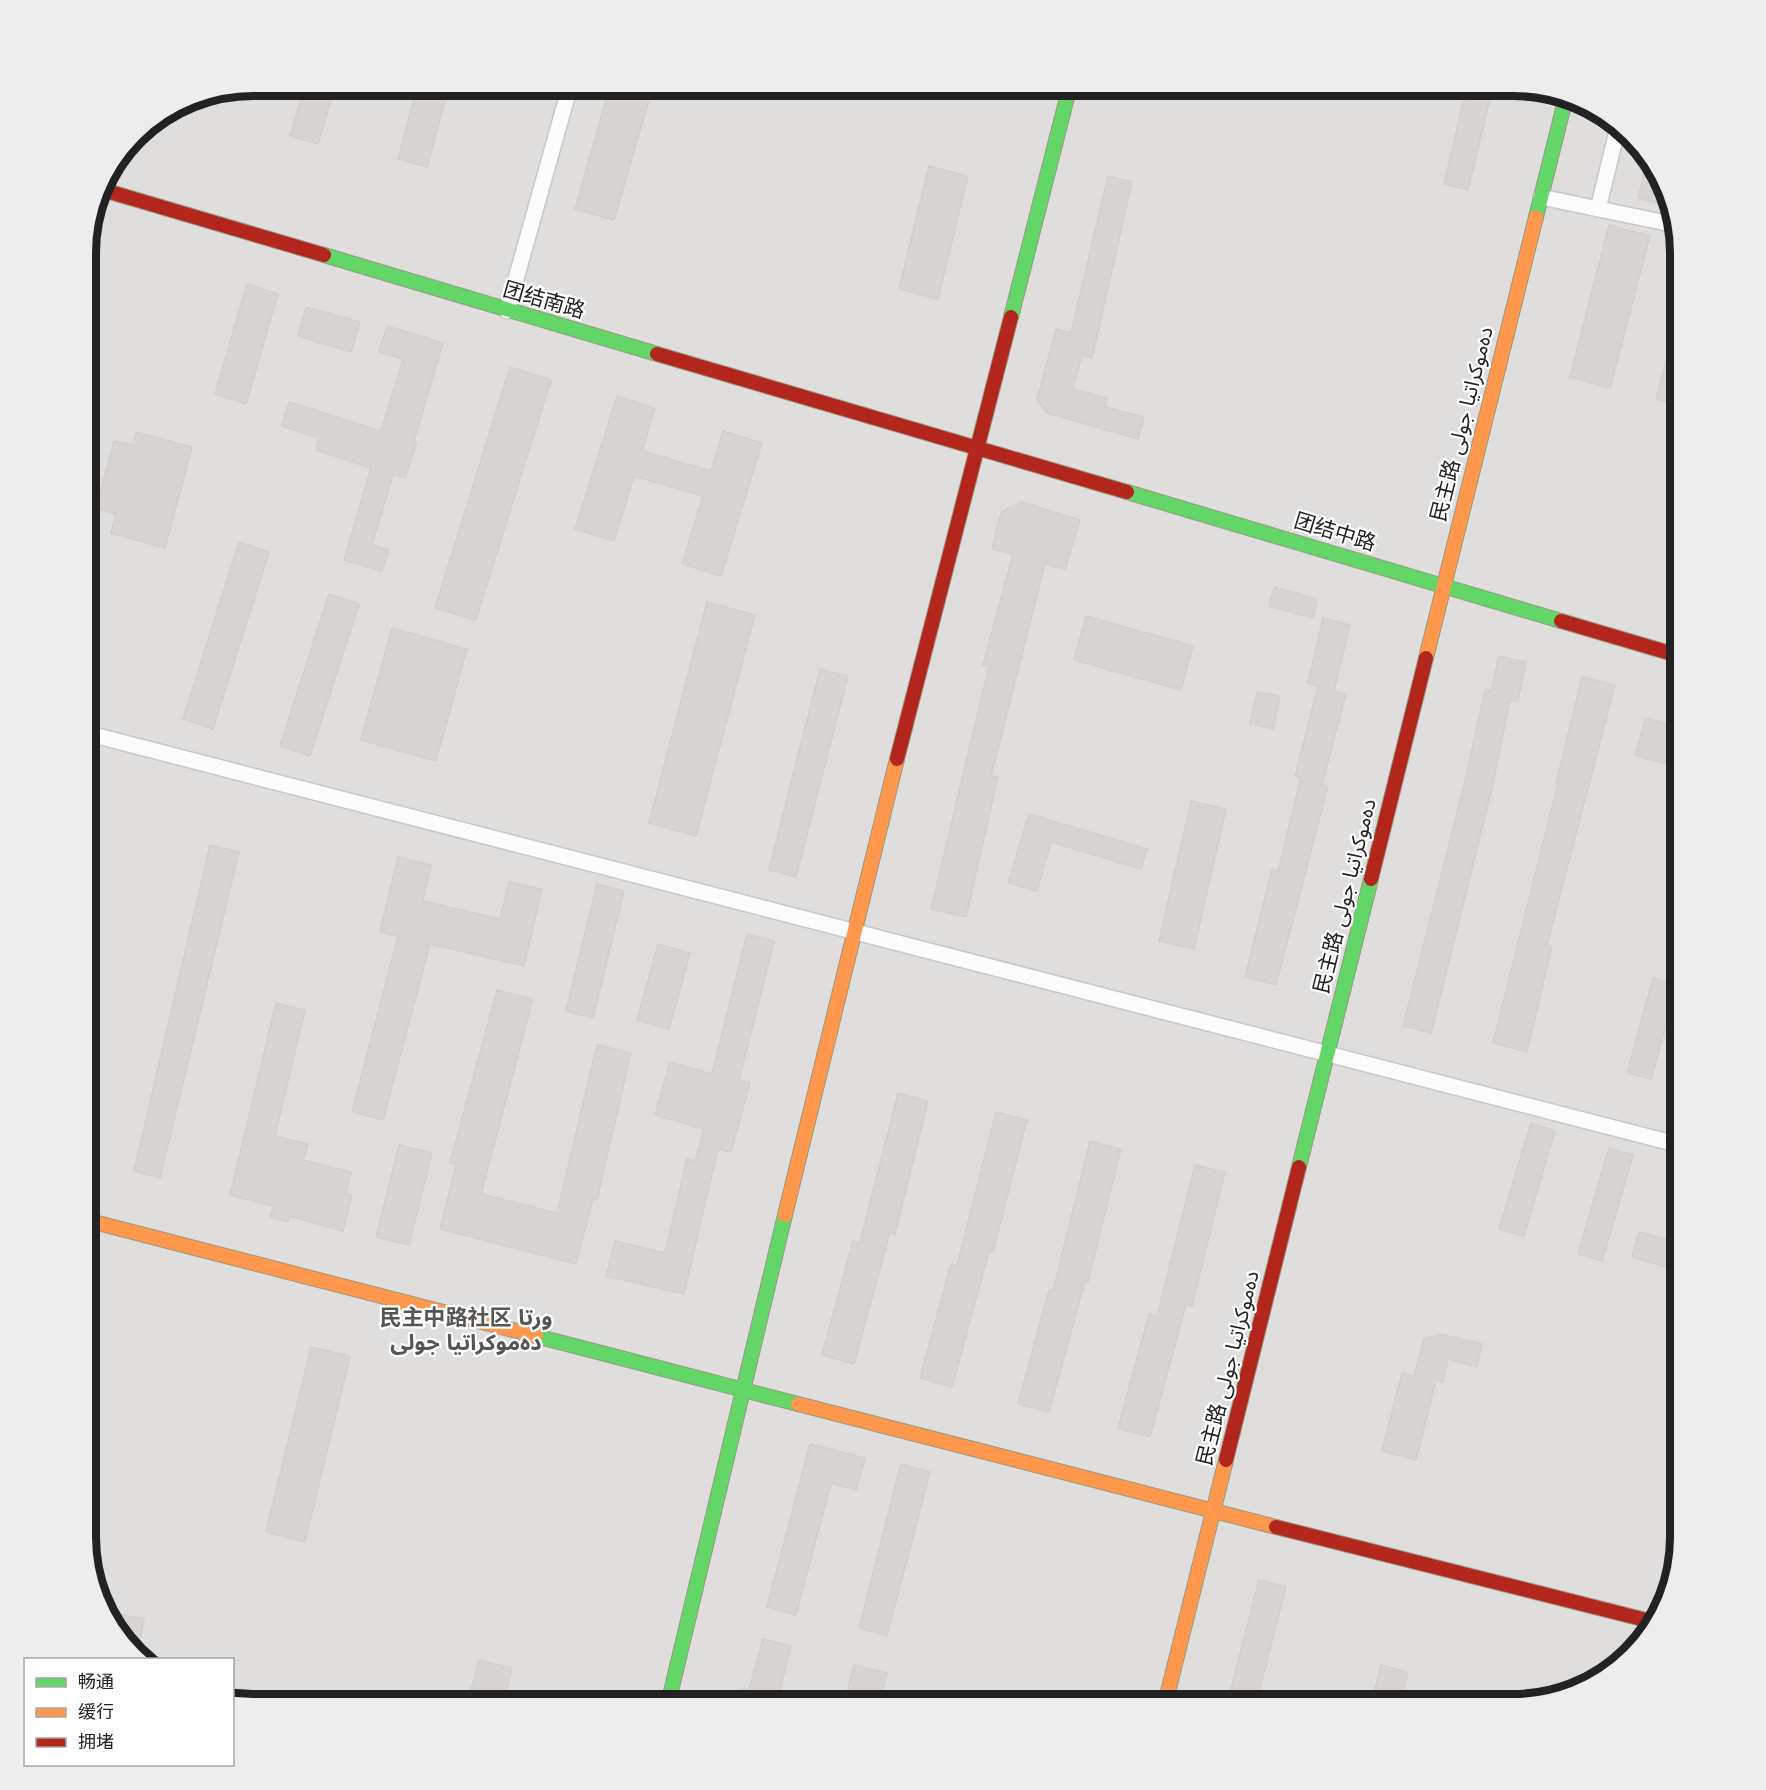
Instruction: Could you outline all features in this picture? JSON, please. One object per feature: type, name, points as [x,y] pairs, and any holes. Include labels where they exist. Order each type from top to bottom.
[{"type":"street","points":[[507,311],[567,96]]},
{"type":"street","points":[[670,1694],[854,932],[1067,96]]},
{"type":"street","name":"民主路 دەموكراتيا جولى","points":[[1169,1694],[1564,104]]},
{"type":"street","points":[[1598,209],[1616,135]]},
{"type":"street","name":"团结南路","points":[[109,192],[507,311],[978,447]]},
{"type":"street","points":[[1541,197],[1667,223]]},
{"type":"street","name":"团结中路","points":[[978,447],[1670,653]]},
{"type":"street","points":[[96,736],[1670,1142]]},
{"type":"street","points":[[96,1223],[1215,1512],[1646,1620]]},
{"type":"shaded area","points":[[253,96],[1523,96],[1553,101],[1582,112],[1624,142],[1649,175],[1662,203],[1669,233],[1670,253],[1670,1537],[1669,1557],[1662,1587],[1649,1615],[1624,1648],[1591,1673],[1563,1686],[1533,1693],[1513,1694],[253,1694],[234,1693],[234,1658],[154,1658],[142,1648],[117,1615],[108,1597],[97,1557],[96,1537],[96,243],[101,213],[108,193],[123,166],[142,142],[175,117],[193,108],[223,99]]},
{"type":"building","points":[[302,96],[332,96],[318,144],[290,136]]},
{"type":"building","points":[[414,96],[446,96],[427,167],[398,159]]},
{"type":"building","points":[[607,96],[650,96],[614,220],[575,209]]},
{"type":"building","points":[[1465,96],[1491,96],[1468,190],[1444,184]]},
{"type":"building","points":[[929,166],[968,176],[938,299],[899,289]]},
{"type":"building","points":[[1645,170],[1662,204],[1638,198]]},
{"type":"building","points":[[1108,176],[1132,182],[1092,358],[1082,355],[1073,389],[1107,398],[1105,407],[1144,417],[1138,439],[1047,413],[1037,399],[1056,329],[1071,333]]},
{"type":"building","points":[[1609,225],[1650,236],[1610,388],[1570,377]]},
{"type":"building","points":[[247,284],[278,294],[246,404],[215,394]]},
{"type":"building","points":[[306,307],[360,322],[351,352],[298,336]]},
{"type":"building","points":[[387,326],[443,343],[405,478],[393,474],[372,545],[389,550],[382,571],[344,560],[371,468],[316,450],[319,438],[282,426],[289,402],[381,431],[403,359],[379,352]]},
{"type":"building","points":[[1670,345],[1670,402],[1656,399]]},
{"type":"building","points":[[510,367],[551,380],[476,620],[435,608]]},
{"type":"building","points":[[617,396],[655,408],[642,451],[711,471],[723,431],[762,443],[721,576],[682,564],[703,496],[634,476],[614,541],[575,529]]},
{"type":"building","points":[[136,432],[192,447],[165,548],[111,533],[116,514],[96,508],[114,441],[133,445]]},
{"type":"building","points":[[1021,502],[1080,520],[1065,569],[1045,564],[991,776],[998,777],[966,917],[931,909],[989,666],[983,665],[1013,554],[992,549],[1001,512]]},
{"type":"building","points":[[239,542],[269,552],[213,729],[183,719]]},
{"type":"building","points":[[1274,587],[1317,599],[1313,618],[1269,606]]},
{"type":"building","points":[[329,594],[359,604],[310,756],[280,746]]},
{"type":"building","points":[[707,602],[755,615],[696,836],[649,823]]},
{"type":"building","points":[[1086,616],[1193,646],[1181,690],[1074,660]]},
{"type":"building","points":[[1323,618],[1350,625],[1334,691],[1346,694],[1322,785],[1328,786],[1276,985],[1245,977],[1272,869],[1278,871],[1301,777],[1295,776],[1318,686],[1308,683]]},
{"type":"building","points":[[392,628],[467,649],[436,761],[361,740]]},
{"type":"building","points":[[1499,656],[1526,662],[1518,702],[1510,700],[1493,784],[1431,1033],[1403,1026],[1466,777],[1485,689],[1491,691]]},
{"type":"building","points":[[820,669],[848,676],[796,877],[769,870]]},
{"type":"building","points":[[1582,677],[1615,685],[1547,945],[1552,946],[1527,1052],[1493,1043]]},
{"type":"building","points":[[1257,692],[1280,696],[1273,729],[1250,724]]},
{"type":"building","points":[[1646,718],[1670,724],[1670,765],[1635,755]]},
{"type":"building","points":[[1191,801],[1226,809],[1194,949],[1159,941]]},
{"type":"building","points":[[1029,814],[1147,849],[1141,869],[1051,842],[1037,891],[1008,883]]},
{"type":"building","points":[[210,845],[239,852],[160,1178],[134,1171]]},
{"type":"building","points":[[398,857],[431,865],[423,901],[500,919],[509,882],[542,889],[524,966],[430,944],[383,1120],[352,1112],[398,936],[380,932]]},
{"type":"building","points":[[597,884],[624,891],[593,1018],[566,1011]]},
{"type":"building","points":[[747,934],[774,941],[739,1080],[750,1083],[731,1152],[718,1149],[684,1294],[606,1276],[615,1241],[665,1253],[687,1159],[695,1161],[704,1129],[655,1115],[670,1062],[712,1074]]},
{"type":"building","points":[[658,944],[690,953],[669,1029],[637,1020]]},
{"type":"building","points":[[1653,978],[1670,983],[1670,1010],[1651,1079],[1627,1073]]},
{"type":"building","points":[[497,990],[533,999],[481,1194],[557,1213],[597,1045],[631,1053],[597,1200],[593,1199],[576,1264],[440,1229],[456,1165],[450,1163]]},
{"type":"building","points":[[276,1003],[305,1010],[275,1136],[308,1144],[303,1160],[351,1172],[346,1194],[352,1195],[343,1231],[289,1216],[288,1222],[271,1217],[273,1206],[230,1195]]},
{"type":"building","points":[[898,1093],[928,1101],[895,1234],[890,1232],[854,1364],[822,1355],[853,1241],[860,1243]]},
{"type":"building","points":[[996,1112],[1027,1120],[993,1252],[989,1251],[952,1387],[920,1378],[951,1264],[957,1265]]},
{"type":"building","points":[[1531,1123],[1555,1131],[1524,1236],[1499,1229]]},
{"type":"building","points":[[1090,1141],[1121,1149],[1088,1282],[1085,1281],[1049,1412],[1018,1404],[1049,1290],[1053,1291]]},
{"type":"building","points":[[399,1145],[432,1153],[409,1245],[376,1237]]},
{"type":"building","points":[[1609,1148],[1633,1155],[1602,1261],[1578,1254]]},
{"type":"building","points":[[1195,1165],[1225,1172],[1192,1306],[1186,1304],[1150,1437],[1118,1428],[1149,1314],[1157,1316]]},
{"type":"building","points":[[1639,1232],[1670,1240],[1670,1268],[1632,1257]]},
{"type":"building","points":[[1440,1334],[1482,1344],[1477,1367],[1448,1359],[1443,1382],[1436,1380],[1416,1460],[1382,1451],[1402,1373],[1414,1376],[1424,1339]]},
{"type":"building","points":[[311,1347],[350,1356],[305,1542],[266,1532]]},
{"type":"building","points":[[810,1444],[865,1458],[856,1490],[831,1483],[796,1615],[767,1607]]},
{"type":"building","points":[[901,1464],[930,1472],[887,1636],[859,1628]]},
{"type":"building","points":[[1259,1580],[1286,1587],[1259,1694],[1230,1694]]},
{"type":"building","points":[[116,1614],[144,1619],[139,1645]]},
{"type":"building","points":[[763,1639],[791,1646],[779,1694],[771,1692],[770,1694],[740,1694],[741,1688],[749,1690]]},
{"type":"building","points":[[479,1660],[512,1668],[506,1694],[470,1694]]},
{"type":"building","points":[[854,1665],[887,1673],[882,1694],[847,1694]]},
{"type":"building","points":[[1381,1665],[1408,1672],[1402,1694],[1374,1694]]},
{"type":"traffic: fast","points":[[1011,317],[1067,96]]},
{"type":"traffic: fast","points":[[1536,217],[1564,104]]},
{"type":"traffic: fast","points":[[324,255],[657,354]]},
{"type":"traffic: fast","points":[[1127,492],[1561,621]]},
{"type":"traffic: fast","points":[[1299,1167],[1371,879]]},
{"type":"traffic: fast","points":[[670,1694],[785,1215]]},
{"type":"traffic: fast","points":[[536,1336],[798,1404]]},
{"type":"traffic: slow","points":[[1426,658],[1536,217]]},
{"type":"traffic: slow","points":[[785,1215],[897,759]]},
{"type":"traffic: slow","points":[[96,1223],[536,1336]]},
{"type":"traffic: slow","points":[[798,1404],[1276,1527]]},
{"type":"traffic: slow","points":[[1168,1694],[1226,1460]]},
{"type":"traffic: jam","points":[[109,192],[324,255]]},
{"type":"traffic: jam","points":[[897,759],[1011,317]]},
{"type":"traffic: jam","points":[[657,354],[1127,492]]},
{"type":"traffic: jam","points":[[1561,621],[1670,653]]},
{"type":"traffic: jam","points":[[1371,879],[1426,658]]},
{"type":"traffic: jam","points":[[1226,1460],[1299,1167]]},
{"type":"traffic: jam","points":[[1276,1527],[1646,1620]]},
{"type":"district","name":"民主中路社区 ورتا دەموكراتيا جولى","points":[[466,1330]]}]
